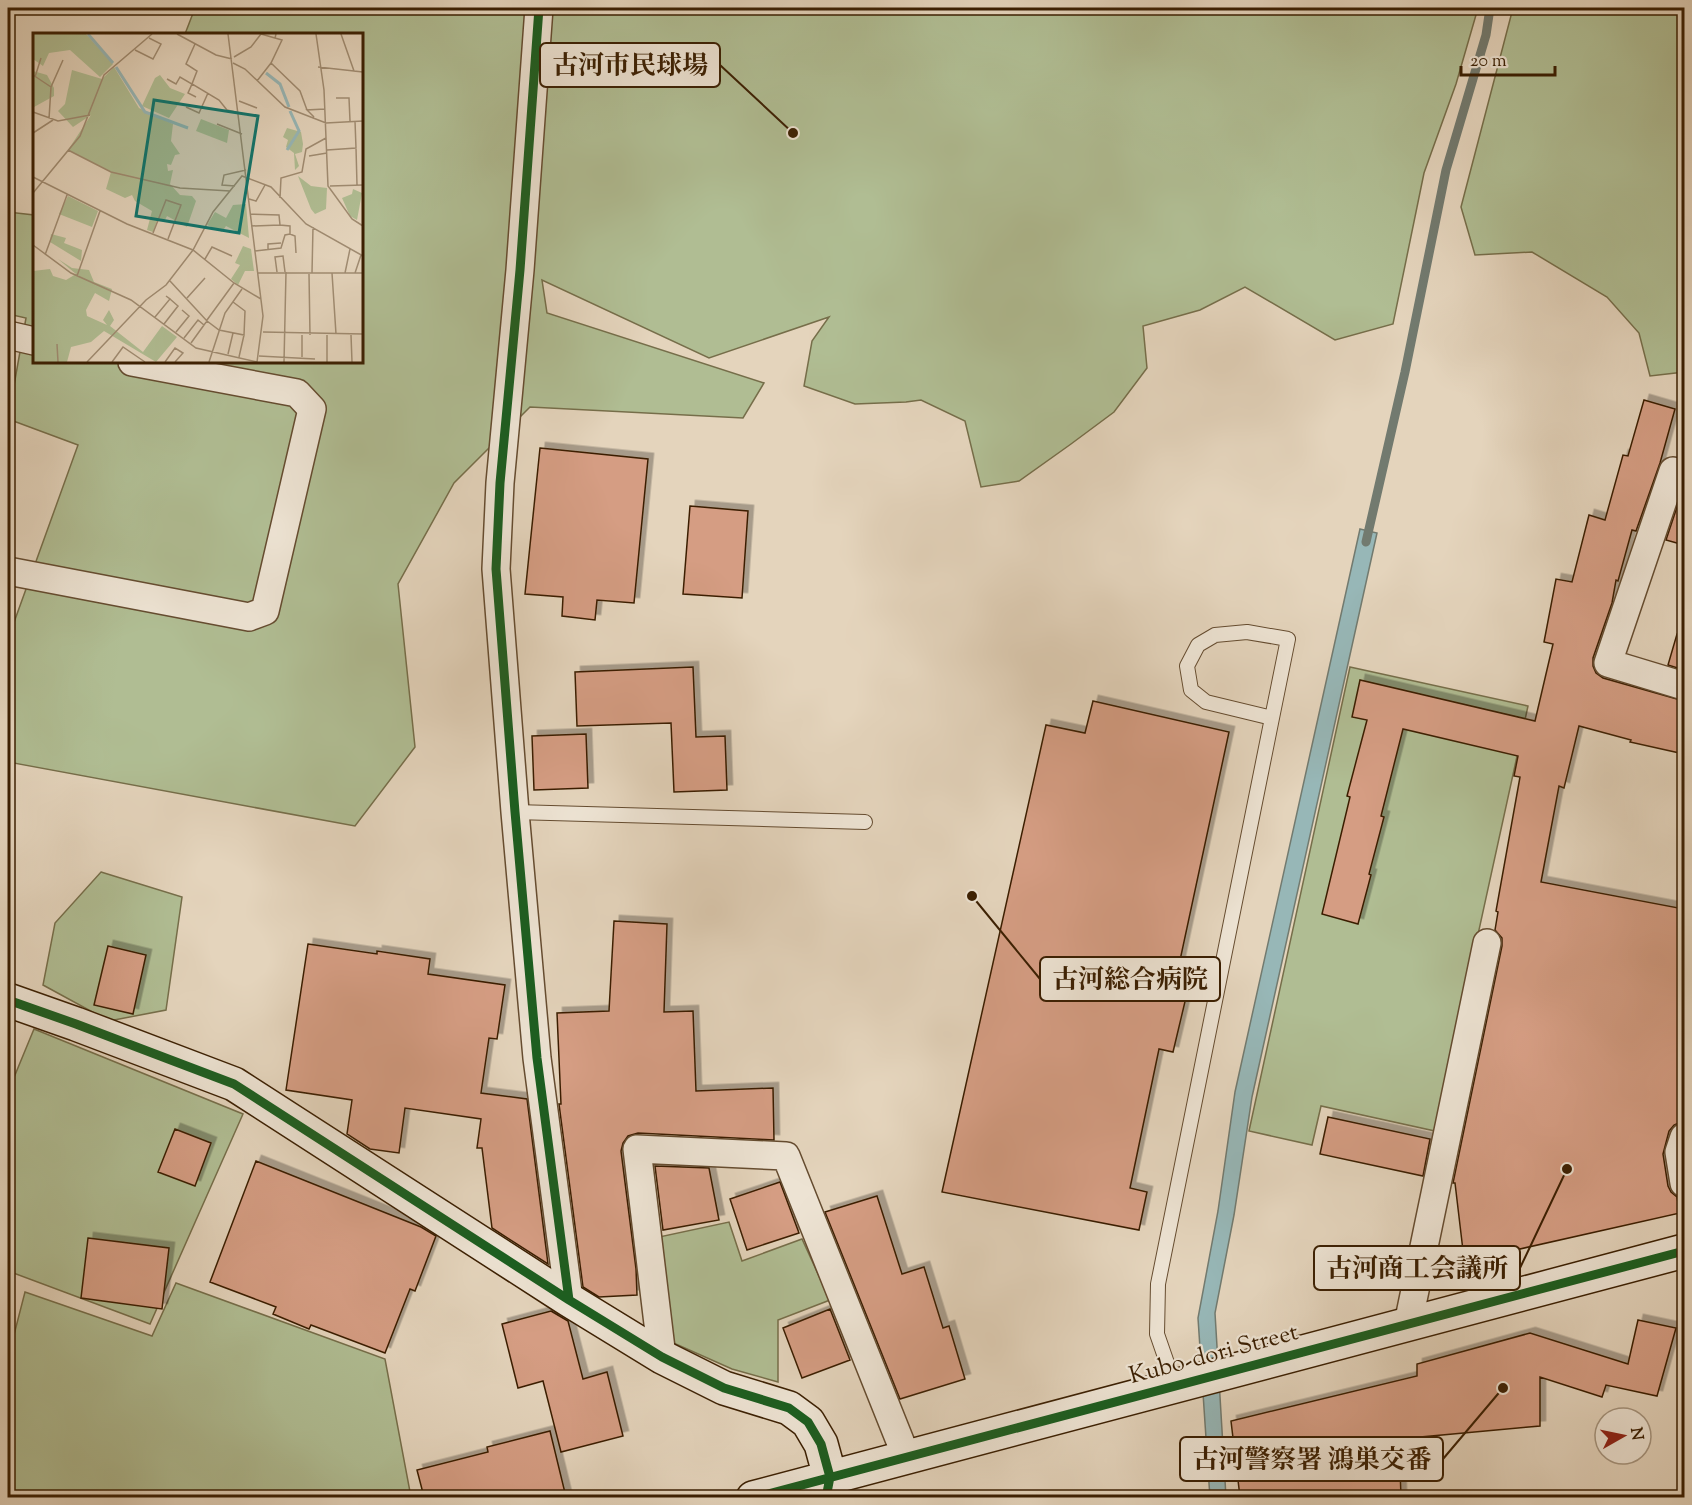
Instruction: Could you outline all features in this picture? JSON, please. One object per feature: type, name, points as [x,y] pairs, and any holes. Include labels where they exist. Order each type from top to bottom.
[{"type":"street","points":[[539,8],[500,483],[496,569],[537,1058],[569,1300]]},
{"type":"street","points":[[8,335],[33,341]]},
{"type":"street","points":[[8,571],[249,616],[265,610],[312,409],[297,393],[137,363]]},
{"type":"street","points":[[1673,471],[1608,663],[1684,686]]},
{"type":"street","points":[[1408,1324],[1487,943]]},
{"type":"street","points":[[8,1000],[234,1084],[662,1358],[724,1388],[789,1408],[808,1422],[821,1444],[828,1487]]},
{"type":"street","points":[[1684,1137],[1679,1152],[1684,1183]]},
{"type":"street","points":[[662,1358],[637,1149],[786,1156],[906,1456]]},
{"type":"street","name":"Kubo-dori Street","points":[[753,1497],[828,1487],[906,1456],[1684,1251]]},
{"type":"lane","points":[[1175,1386],[1157,1334],[1158,1284],[1288,639],[1247,632],[1215,635],[1198,645],[1187,666],[1191,690],[1206,702],[1272,718]]},
{"type":"lane","points":[[515,812],[865,822]]},
{"type":"green space","points":[[195,8],[1478,8],[1456,84],[1424,173],[1393,324],[1335,340],[1245,287],[1200,310],[1143,326],[1147,368],[1114,412],[1019,481],[981,487],[965,421],[921,400],[855,404],[804,386],[812,341],[829,317],[709,358],[542,280],[547,313],[764,383],[743,418],[530,407],[454,483],[398,584],[415,747],[355,826],[8,762],[8,639],[78,445],[8,419],[26,318],[8,314],[8,212],[33,215],[33,363],[363,363],[363,33],[185,33]]},
{"type":"green space","points":[[1513,8],[1684,8],[1684,372],[1650,376],[1639,333],[1607,297],[1532,252],[1475,255],[1461,207]]},
{"type":"green space","points":[[1350,667],[1528,706],[1435,1131],[1321,1106],[1312,1145],[1249,1131]]},
{"type":"green space","points":[[101,872],[182,897],[166,1010],[109,1021],[43,985],[55,923]]},
{"type":"green space","points":[[34,1029],[243,1114],[150,1324],[8,1271],[8,1092]]},
{"type":"green space","points":[[729,1222],[742,1261],[802,1239],[830,1300],[778,1320],[778,1382],[732,1369],[669,1341],[659,1237]]},
{"type":"green space","points":[[176,1283],[385,1359],[411,1497],[8,1497],[8,1358],[25,1292],[152,1336]]},
{"type":"water","points":[[1360,529],[1377,533],[1252,1097],[1234,1215],[1215,1313],[1226,1497],[1210,1498],[1198,1318],[1218,1211],[1235,1092]]},
{"type":"building","points":[[1644,400],[1675,409],[1660,463],[1636,531],[1632,530],[1618,581],[1616,580],[1612,603],[1593,658],[1593,666],[1596,673],[1603,678],[1684,701],[1684,754],[1630,742],[1631,740],[1579,726],[1564,788],[1559,786],[1541,882],[1684,909],[1684,1114],[1681,1122],[1669,1131],[1663,1154],[1668,1186],[1677,1197],[1680,1213],[1502,1253],[1502,1255],[1464,1259],[1455,1183],[1453,1183],[1502,946],[1502,938],[1495,930],[1498,912],[1496,911],[1520,777],[1514,776],[1518,756],[1403,729],[1381,816],[1384,817],[1358,924],[1322,914],[1350,797],[1347,796],[1367,720],[1352,717],[1360,680],[1535,721],[1553,644],[1544,642],[1556,579],[1572,582],[1589,515],[1605,520],[1623,455],[1628,456]]},
{"type":"building","points":[[540,448],[648,459],[634,603],[597,600],[595,620],[562,616],[563,597],[525,594]]},
{"type":"building","points":[[1680,498],[1684,499],[1684,545],[1666,540]]},
{"type":"building","points":[[690,506],[748,511],[742,598],[683,594]]},
{"type":"building","points":[[1677,634],[1684,635],[1684,670],[1668,665]]},
{"type":"building","points":[[693,667],[696,737],[725,736],[727,790],[674,792],[671,723],[577,726],[575,672]]},
{"type":"building","points":[[1093,701],[1229,732],[1179,965],[1193,968],[1173,1052],[1159,1049],[1130,1188],[1147,1192],[1139,1230],[942,1192],[1046,725],[1085,733]]},
{"type":"building","points":[[586,734],[588,788],[534,790],[532,736]]},
{"type":"building","points":[[614,921],[667,924],[664,1012],[693,1011],[696,1091],[773,1088],[774,1140],[638,1133],[628,1136],[621,1151],[636,1269],[637,1295],[599,1297],[583,1287],[559,1104],[561,1104],[557,1013],[609,1011]]},
{"type":"building","points":[[308,944],[430,959],[428,974],[505,985],[497,1039],[489,1038],[481,1093],[527,1099],[548,1264],[492,1228],[482,1148],[477,1148],[481,1119],[405,1108],[399,1153],[370,1149],[347,1134],[352,1100],[286,1090]]},
{"type":"building","points":[[108,946],[146,955],[133,1014],[94,1005]]},
{"type":"building","points":[[1328,1117],[1430,1139],[1423,1176],[1320,1154]]},
{"type":"building","points":[[175,1129],[211,1143],[195,1186],[158,1172]]},
{"type":"building","points":[[256,1161],[421,1227],[436,1236],[415,1291],[410,1289],[385,1353],[311,1325],[309,1329],[273,1314],[276,1307],[210,1282]]},
{"type":"building","points":[[655,1166],[709,1168],[719,1220],[663,1230]]},
{"type":"building","points":[[780,1182],[799,1233],[747,1250],[730,1199]]},
{"type":"building","points":[[877,1196],[902,1274],[924,1267],[943,1328],[949,1326],[965,1379],[900,1399],[825,1212]]},
{"type":"building","points":[[88,1238],[169,1248],[162,1309],[81,1298]]},
{"type":"building","points":[[830,1309],[850,1360],[802,1378],[783,1328]]},
{"type":"building","points":[[551,1311],[568,1321],[583,1379],[607,1372],[623,1436],[561,1452],[543,1381],[518,1388],[502,1324]]},
{"type":"building","points":[[1638,1320],[1676,1328],[1657,1396],[1606,1385],[1602,1397],[1540,1377],[1540,1426],[1399,1439],[1401,1497],[1240,1497],[1231,1421],[1417,1376],[1417,1364],[1530,1333],[1628,1364]]},
{"type":"building","points":[[550,1431],[566,1497],[424,1497],[417,1470],[488,1452],[487,1447]]},
{"type":"waterway","points":[[1366,542],[1405,372],[1446,170],[1486,35],[1490,8]]},
{"type":"cycle path","points":[[539,8],[520,270],[500,483],[496,569],[537,1058],[569,1300]]},
{"type":"cycle path","points":[[8,1000],[234,1084],[569,1300],[662,1357],[724,1388],[789,1408],[808,1422],[821,1444],[830,1477],[826,1498]]},
{"type":"cycle path","points":[[753,1498],[1684,1251]]},
{"type":"place","name":"古河市民球場","points":[[793,133]]},
{"type":"place","name":"古河総合病院","points":[[972,896]]},
{"type":"place","name":"古河商工会議所","points":[[1567,1169]]},
{"type":"place","name":"古河警察署 鴻巣交番","points":[[1503,1388]]}]
